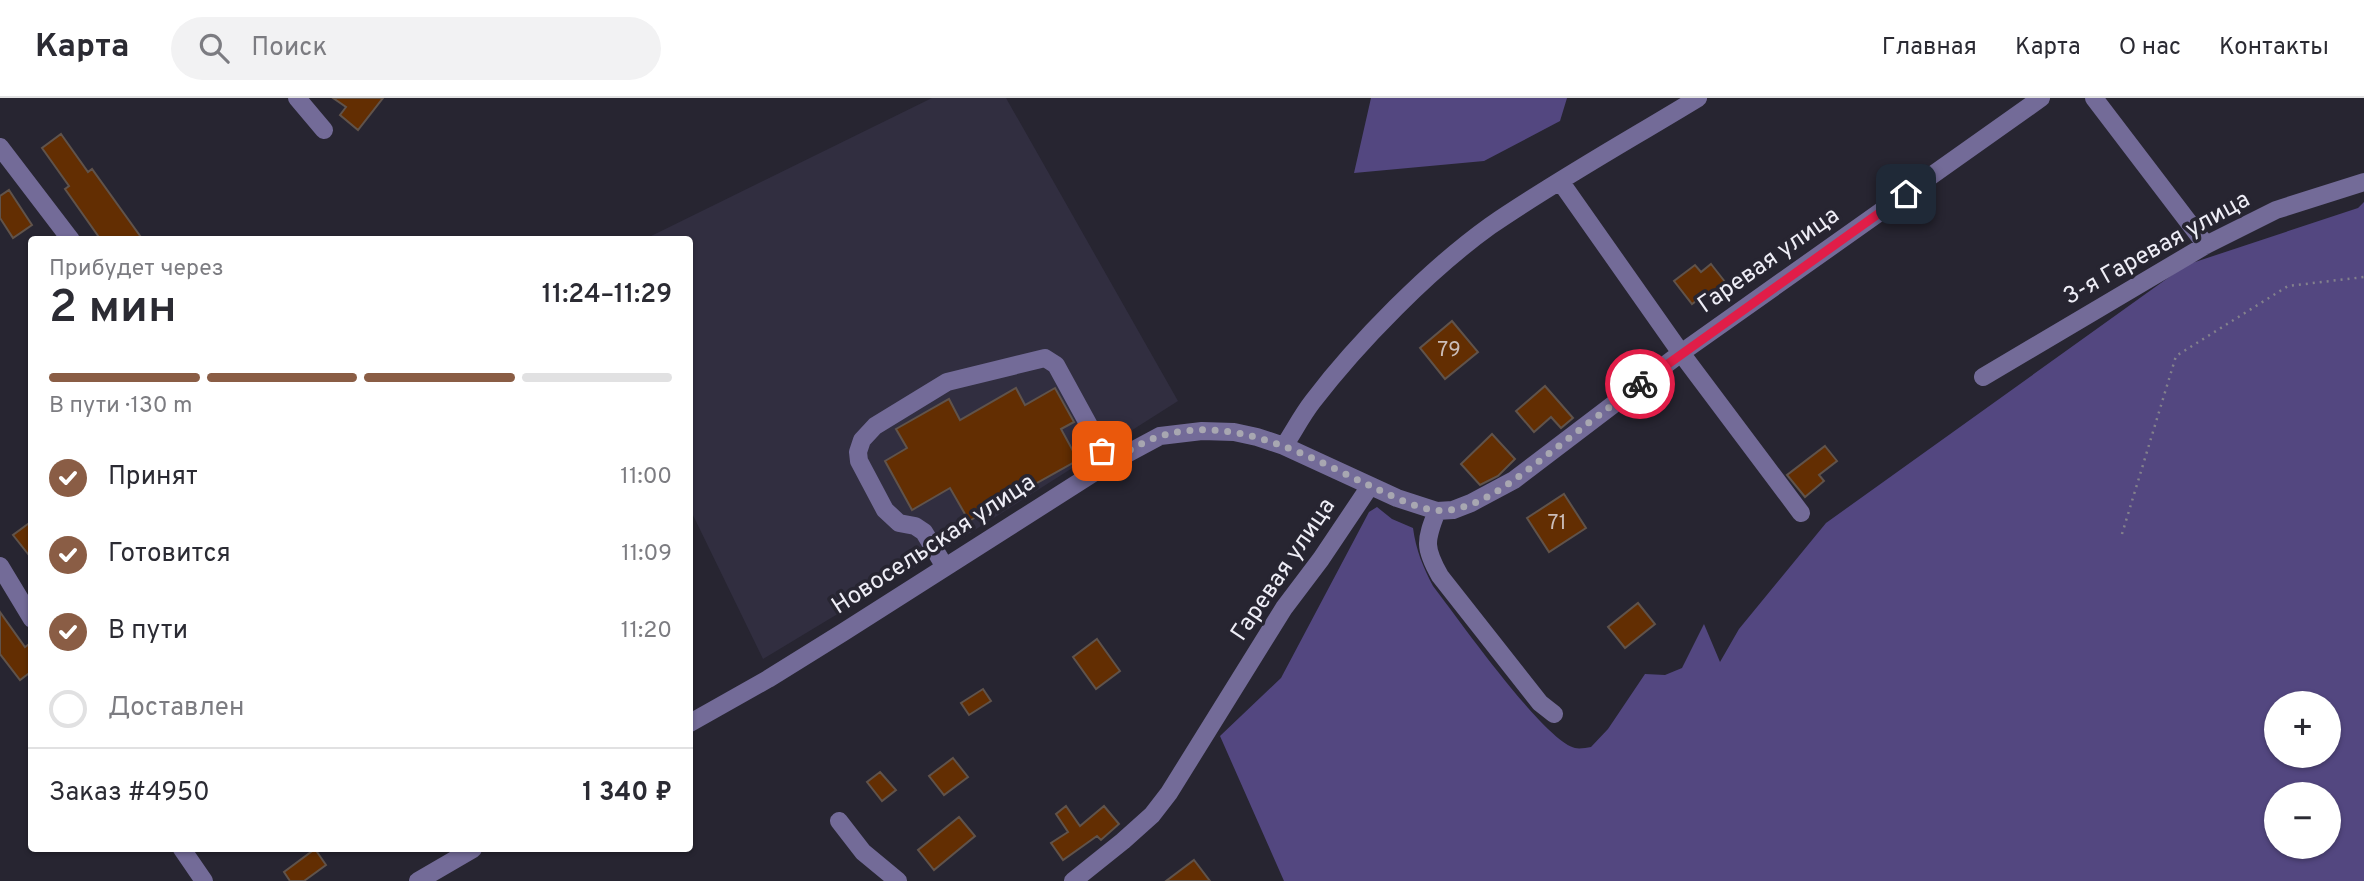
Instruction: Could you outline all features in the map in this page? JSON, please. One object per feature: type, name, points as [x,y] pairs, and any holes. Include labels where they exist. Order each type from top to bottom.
[{"type":"street","points":[[297,98],[324,130]]},
{"type":"street","points":[[1284,446],[1312,402],[1380,325],[1432,275],[1489,228],[1560,181],[1698,98]]},
{"type":"street","name":"Гаревая улица","points":[[1073,881],[1133,833],[1169,793],[1284,608],[1370,486],[1437,511],[1453,510],[1471,503],[1514,480],[1681,354],[2041,98]]},
{"type":"street","points":[[2094,98],[2206,245]]},
{"type":"street","points":[[0,147],[68,236]]},
{"type":"street","points":[[1560,181],[1681,354],[1801,513]]},
{"type":"street","name":"3-я Гаревая улица","points":[[1983,377],[2206,245],[2276,210],[2364,182]]},
{"type":"street","points":[[945,567],[924,531],[891,518],[865,474],[858,452],[862,440],[875,426],[947,382],[1045,358],[1056,365],[1109,462]]},
{"type":"street","name":"Новосельская улица","points":[[693,721],[768,679],[1109,462],[1160,436],[1182,432],[1234,432],[1284,446],[1370,486]]},
{"type":"street","points":[[1437,511],[1427,535],[1426,547],[1430,560],[1540,703],[1554,714]]},
{"type":"street","points":[[3,577],[28,608]]},
{"type":"street","points":[[838,821],[863,852],[898,881]]},
{"type":"street","points":[[184,852],[204,881]]},
{"type":"street","points":[[418,881],[468,852]]},
{"type":"path","points":[[2122,534],[2176,355],[2288,286],[2364,277]]},
{"type":"shaded area","points":[[932,98],[1006,98],[1178,401],[937,554],[763,659],[693,515],[693,236],[651,236]]},
{"type":"shaded area","points":[[1371,98],[1567,98],[1560,121],[1484,161],[1354,173]]},
{"type":"shaded area","points":[[2364,202],[2364,881],[1284,881],[1220,736],[1281,678],[1369,512],[1377,507],[1392,519],[1413,528],[1420,558],[1433,586],[1501,676],[1543,724],[1561,740],[1575,748],[1591,747],[1608,729],[1645,674],[1665,675],[1682,668],[1704,624],[1720,662],[1739,629],[1826,523],[2186,265],[2358,208]]},
{"type":"building","points":[[333,98],[383,98],[358,130],[340,115],[346,107]]},
{"type":"building","points":[[61,134],[88,172],[92,169],[140,236],[98,236],[65,189],[69,186],[42,148]]},
{"type":"building","points":[[9,190],[32,225],[13,238],[0,218],[0,196]]},
{"type":"building","points":[[1711,264],[1733,292],[1718,304],[1708,292],[1692,304],[1674,281],[1695,265],[1701,272]]},
{"type":"building","points":[[1452,321],[1478,352],[1445,379],[1420,348]]},
{"type":"building","points":[[1545,386],[1573,418],[1561,428],[1551,417],[1534,432],[1516,411]]},
{"type":"building","points":[[1016,388],[1025,405],[1055,388],[1074,422],[1061,429],[1078,460],[969,521],[950,488],[912,510],[885,461],[907,448],[896,429],[949,399],[960,420]]},
{"type":"building","points":[[1492,434],[1515,459],[1498,476],[1480,485],[1461,464]]},
{"type":"building","points":[[1825,446],[1837,461],[1819,475],[1824,481],[1805,497],[1787,475]]},
{"type":"building","points":[[1564,494],[1586,528],[1549,552],[1527,518]]},
{"type":"building","points":[[28,524],[28,554],[13,535]]},
{"type":"building","points":[[1638,603],[1655,624],[1625,648],[1608,627]]},
{"type":"building","points":[[0,612],[25,647],[28,645],[28,674],[20,680],[0,654]]},
{"type":"building","points":[[1097,639],[1120,671],[1096,689],[1073,657]]},
{"type":"building","points":[[983,689],[991,701],[969,715],[961,703]]},
{"type":"building","points":[[953,758],[968,777],[944,795],[929,776]]},
{"type":"building","points":[[880,772],[896,790],[882,801],[867,782]]},
{"type":"building","points":[[1066,806],[1080,826],[1104,806],[1119,824],[1101,840],[1097,836],[1063,860],[1051,843],[1068,832],[1056,814]]},
{"type":"building","points":[[959,817],[975,836],[934,870],[918,850]]},
{"type":"building","points":[[311,852],[317,852],[326,865],[304,881],[290,881],[284,872]]},
{"type":"building","points":[[1194,860],[1210,881],[1166,881]]},
{"type":"way so far","points":[[1102,451],[1109,462],[1160,436],[1182,432],[1234,432],[1284,446],[1397,498],[1437,511],[1453,510],[1491,494],[1514,480],[1640,384]]},
{"type":"route","points":[[1640,384],[1906,194]]}]
